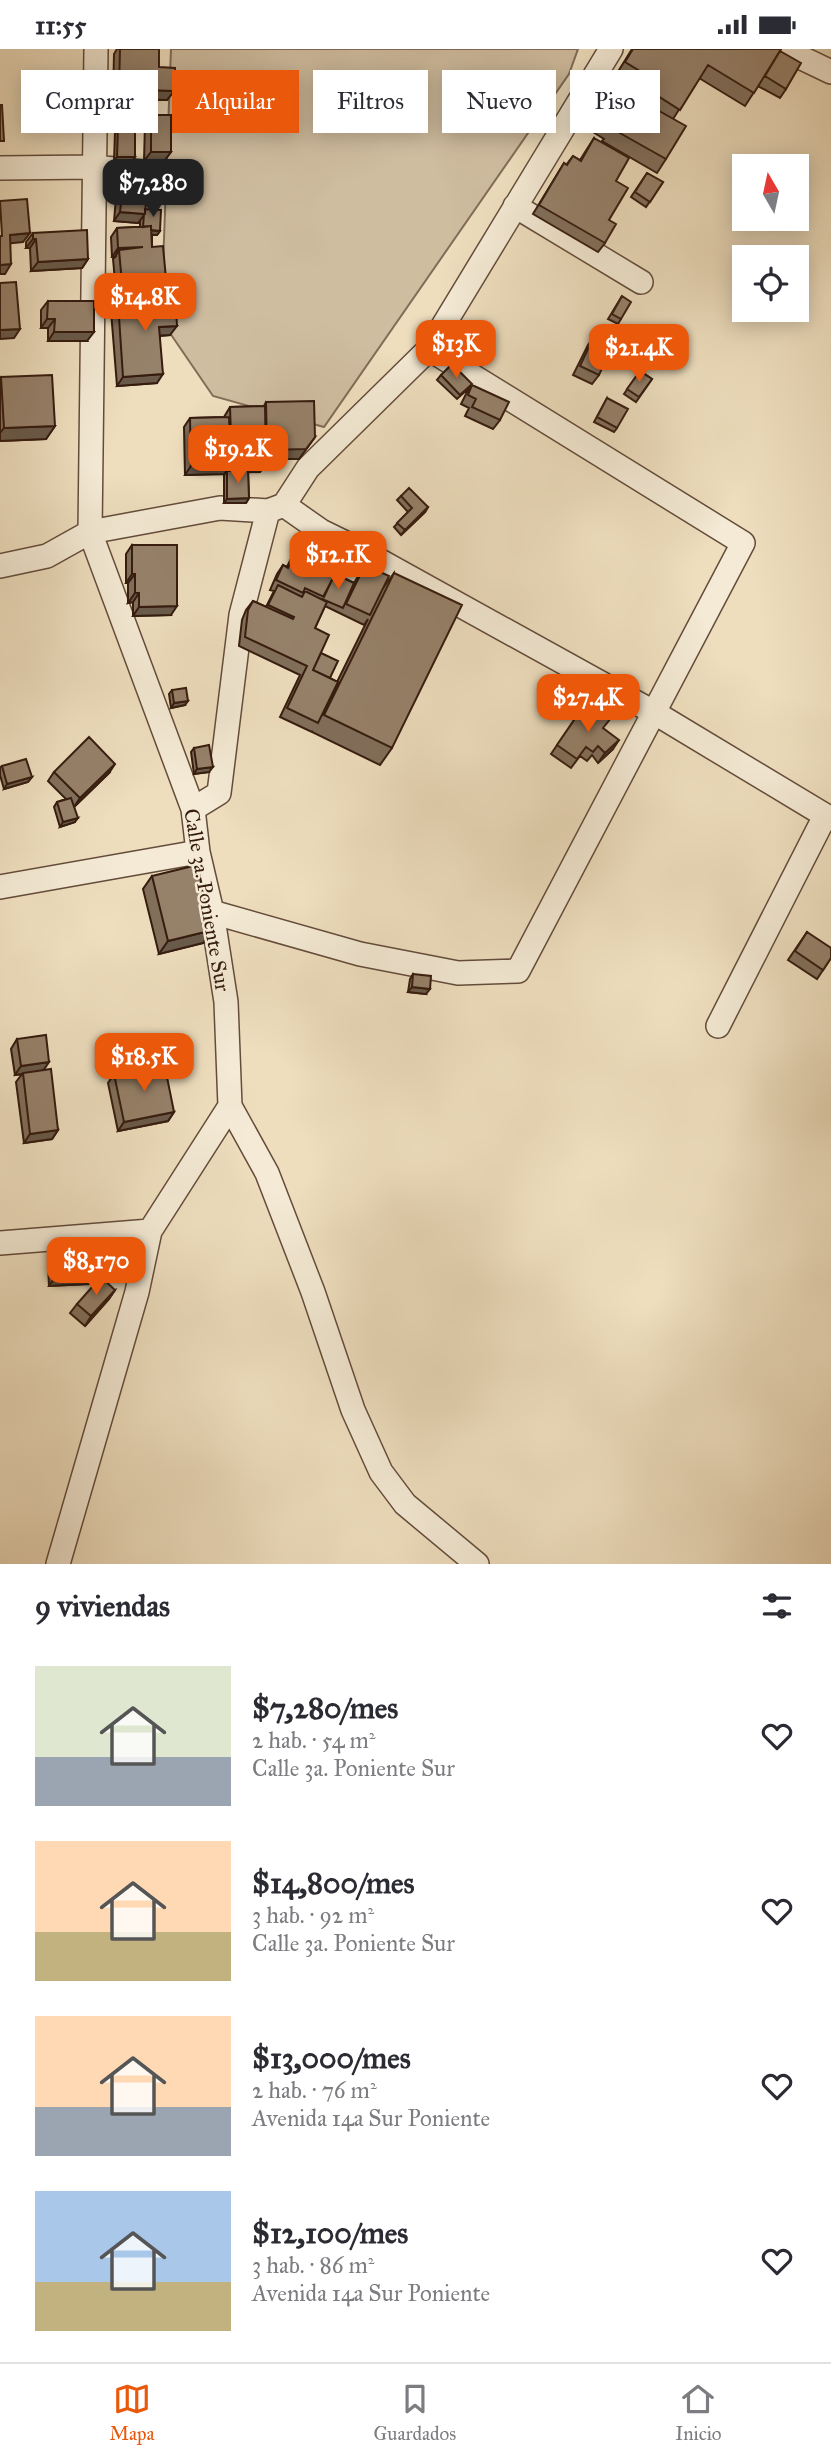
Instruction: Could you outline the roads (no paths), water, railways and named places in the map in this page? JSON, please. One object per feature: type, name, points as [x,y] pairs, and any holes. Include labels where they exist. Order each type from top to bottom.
[{"type":"street","name":"Calle 3a. Poniente Sur","points":[[96,49],[90,532],[193,809],[198,852],[212,912],[226,1002],[230,1106]]},
{"type":"street","points":[[193,809],[219,793],[241,615],[276,508],[308,468],[429,349],[611,49]]},
{"type":"street","points":[[783,49],[831,72]]},
{"type":"street","points":[[0,169],[94,167],[163,174]]},
{"type":"street","points":[[515,206],[641,282]]},
{"type":"street","points":[[212,912],[385,959],[458,973],[518,971],[743,543],[429,349]]},
{"type":"street","points":[[0,566],[47,556],[90,532],[220,508],[276,508],[364,552],[655,713],[828,817],[718,1026]]},
{"type":"street","points":[[0,887],[198,852]]},
{"type":"street","points":[[58,1564],[137,1292],[150,1231],[230,1106],[267,1173],[313,1292],[353,1410],[381,1472],[405,1504],[477,1564]]},
{"type":"street","points":[[0,1243],[150,1231]]}]
